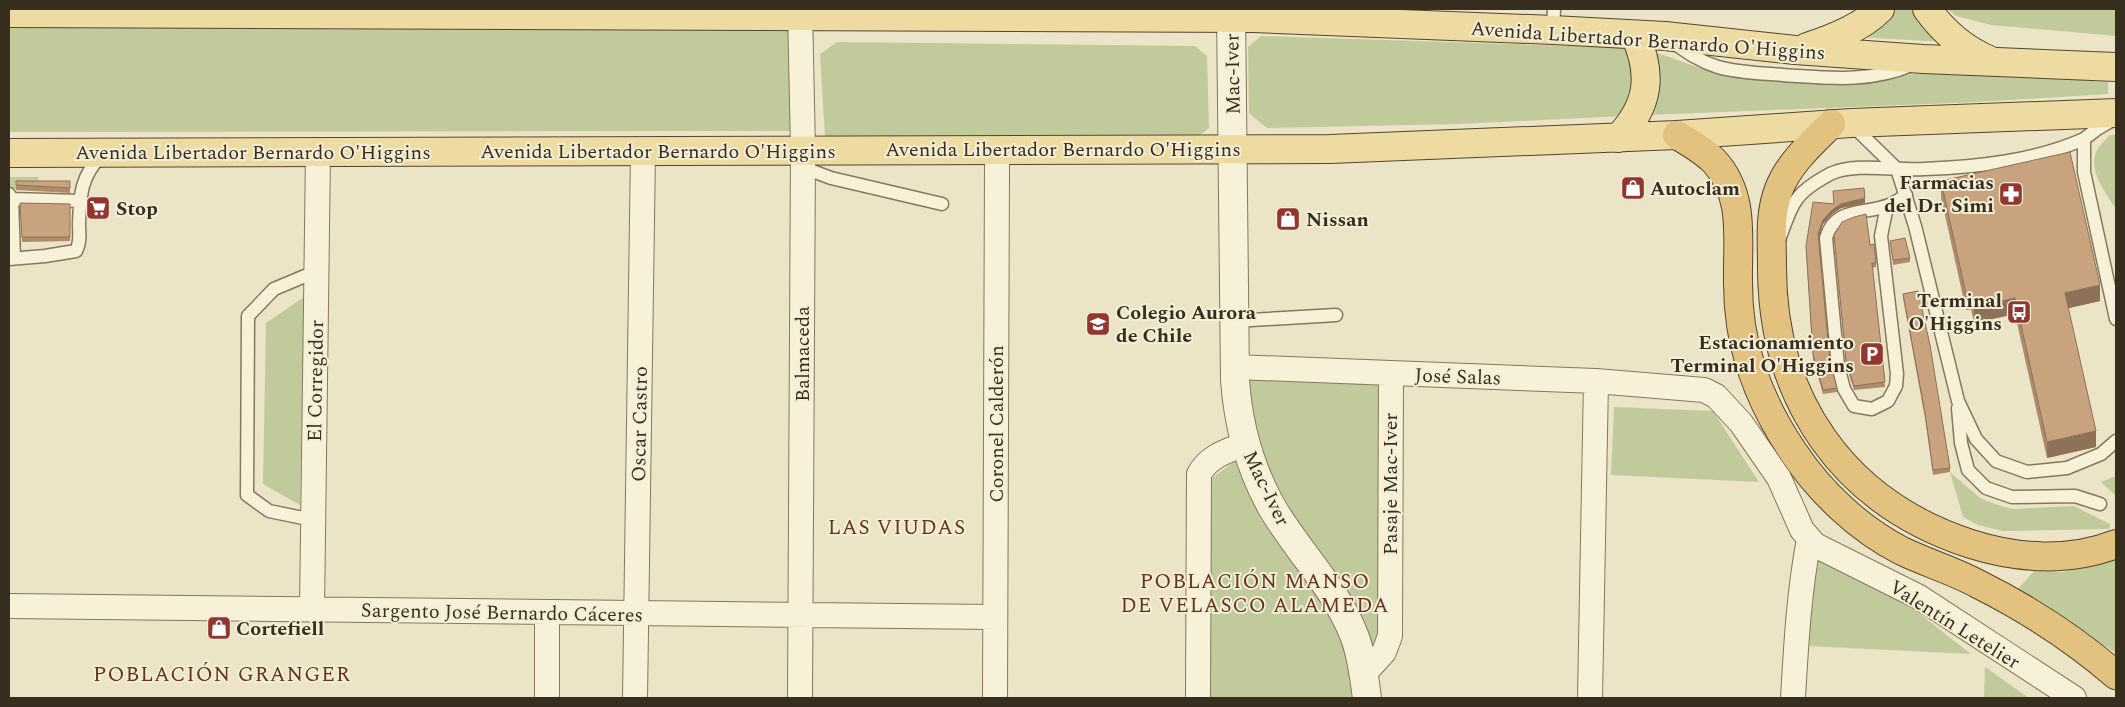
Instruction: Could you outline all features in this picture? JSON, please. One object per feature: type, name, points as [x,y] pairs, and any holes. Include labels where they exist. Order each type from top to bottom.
[{"type":"highway","points":[[1841,123],[1799,157],[1779,188],[1771,224],[1772,288],[1776,324],[1782,352],[1793,387],[1806,413],[1822,438],[1836,458],[1870,491],[1909,518],[1972,544],[2008,553],[2053,557],[2098,550],[2116,544]]},
{"type":"highway","points":[[1677,135],[1713,161],[1728,181],[1733,193],[1738,210],[1739,226],[1739,305],[1748,357],[1758,386],[1780,431],[1813,479],[1836,502],[1879,538],[1900,550],[1975,582],[2010,600],[2075,642],[2116,675]]},
{"type":"main road","points":[[1796,50],[1840,34],[1861,23],[1880,9]]},
{"type":"main road","points":[[1928,9],[1946,32],[1962,45],[1997,63]]},
{"type":"main road","name":"Avenida Libertador Bernardo O'Higgins","points":[[9,13],[340,11],[1231,13],[1553,19],[1635,35],[1665,36],[1796,50],[1997,63],[2116,67]]},
{"type":"main road","points":[[1618,138],[1636,115],[1645,90],[1645,63],[1635,35]]},
{"type":"main road","name":"Avenida Libertador Bernardo O'Higgins","points":[[9,153],[644,151],[803,159],[999,150],[1330,149],[1677,135],[1841,123],[2116,113]]},
{"type":"street","name":"Balmaceda","points":[[800,12],[803,159],[800,698]]},
{"type":"street","name":"Mac-Iver","points":[[1231,13],[1234,320],[1237,406],[1245,444],[1258,478],[1270,504],[1324,581],[1345,617],[1354,637],[1365,686]]},
{"type":"street","name":"Coronel Calderón","points":[[995,698],[997,175],[999,150]]},
{"type":"street","name":"Oscar Castro","points":[[635,698],[644,151]]},
{"type":"street","name":"El Corregidor","points":[[312,610],[318,152]]},
{"type":"street","name":"José Salas","points":[[1235,367],[1596,381],[1704,390],[1716,396],[1728,407],[1779,478],[1802,530],[1809,539]]},
{"type":"street","name":"Pasaje Mac-Iver","points":[[1365,686],[1384,652],[1390,636],[1391,374]]},
{"type":"street","points":[[1590,698],[1596,381]]},
{"type":"street","points":[[1198,698],[1199,474],[1204,465],[1218,455],[1245,444]]},
{"type":"street","points":[[1793,698],[1802,572],[1809,539]]},
{"type":"street","name":"Valentín Letelier","points":[[1809,539],[1823,550],[1919,597],[2074,698]]},
{"type":"street","name":"Sargento José Bernardo Cáceres","points":[[9,606],[995,617]]},
{"type":"street","points":[[547,613],[547,698]]},
{"type":"lane","points":[[1665,36],[1694,58],[1718,67],[1737,71],[1848,79],[1864,78],[1892,73],[1923,59]]},
{"type":"lane","points":[[1772,255],[1797,198],[1832,173],[1862,168],[1923,170],[2006,161],[2040,155],[2084,139],[2116,118]]},
{"type":"lane","points":[[1841,123],[1897,170],[1915,226],[1958,401],[1961,444],[1968,470],[1986,488],[2012,497],[2075,496],[2100,504]]},
{"type":"lane","points":[[2084,139],[2084,172],[2116,319]]},
{"type":"lane","points":[[80,201],[10,197],[11,258],[45,256],[76,251],[79,244],[80,201],[85,176],[92,164],[104,153]]},
{"type":"lane","points":[[803,159],[831,178],[942,204]]},
{"type":"lane","points":[[1887,206],[1881,236],[1897,374],[1896,386],[1888,401],[1872,409],[1854,406],[1844,389],[1838,366],[1826,238],[1828,228],[1838,219],[1848,214],[1887,206],[1906,195]]},
{"type":"lane","points":[[313,520],[269,511],[247,495],[248,316],[274,289],[316,270]]},
{"type":"lane","points":[[1234,320],[1336,315]]},
{"type":"lane","points":[[1958,401],[1976,439],[1996,461],[2027,472],[2068,468],[2101,454],[2116,442]]},
{"type":"green space","points":[[1888,9],[1919,9],[1946,42],[1854,37]]},
{"type":"green space","points":[[1947,9],[2116,9],[2116,36],[1991,25],[1956,16]]},
{"type":"green space","points":[[9,19],[789,24],[792,131],[9,132]]},
{"type":"green space","points":[[1261,36],[1634,48],[1652,51],[1717,74],[1847,85],[1924,72],[2108,82],[2108,94],[1978,102],[1460,124],[1267,128],[1249,113],[1248,47]]},
{"type":"green space","points":[[837,42],[1195,46],[1207,56],[1209,128],[1195,139],[825,138],[820,54]]},
{"type":"green space","points":[[2110,135],[2116,135],[2116,209],[2099,181],[2094,165],[2097,150]]},
{"type":"green space","points":[[9,177],[38,177],[39,189],[9,189]]},
{"type":"green space","points":[[304,297],[300,505],[263,484],[266,323]]},
{"type":"green space","points":[[1247,379],[1384,384],[1383,635],[1358,698],[1204,698],[1208,481],[1254,447]]},
{"type":"green space","points":[[1614,407],[1713,411],[1759,482],[1611,475]]},
{"type":"green space","points":[[1950,472],[1980,498],[1998,505],[2012,509],[2074,506],[2110,524],[2110,529],[2003,531],[1978,525],[1963,517]]},
{"type":"green space","points":[[2116,476],[2116,496],[2101,482]]},
{"type":"green space","points":[[1818,557],[1892,592],[1971,654],[1807,646]]},
{"type":"green space","points":[[2116,559],[2116,653],[2017,590],[2034,571],[2062,572]]},
{"type":"green space","points":[[1985,667],[2029,698],[1984,698]]},
{"type":"building","name":"Terminal O'Higgins","points":[[2070,152],[2100,285],[2065,293],[2096,431],[2047,442],[2015,298],[1974,307],[1971,293],[1966,294],[1941,181]]},
{"type":"building","points":[[16,181],[70,181],[70,188],[16,185]]},
{"type":"building","points":[[1864,188],[1865,198],[1841,204],[1832,210],[1823,220],[1818,234],[1830,362],[1837,388],[1823,390],[1813,354],[1806,246],[1813,202],[1834,204],[1833,191]]},
{"type":"building","points":[[20,203],[70,204],[70,237],[22,237]]},
{"type":"building","points":[[1866,214],[1870,245],[1874,244],[1876,263],[1872,263],[1885,382],[1854,386],[1846,360],[1834,235],[1842,222]]},
{"type":"building","points":[[1905,238],[1910,258],[1893,260],[1890,241]]},
{"type":"building","points":[[1918,291],[1930,345],[1950,468],[1933,470],[1925,413],[1903,294]]},
{"type":"place","name":"Autoclam","points":[[1633,188]]},
{"type":"place","name":"Farmacias del Dr. Simi","points":[[2011,194]]},
{"type":"place","name":"Stop","points":[[98,208]]},
{"type":"place","name":"Nissan","points":[[1288,219]]},
{"type":"place","name":"Terminal O'Higgins","points":[[2019,312]]},
{"type":"place","name":"Colegio Aurora de Chile","points":[[1098,324]]},
{"type":"place","name":"Estacionamiento Terminal O'Higgins","points":[[1872,354]]},
{"type":"place","name":"Cortefiell","points":[[219,628]]},
{"type":"district","name":"LAS VIUDAS","points":[[897,527]]},
{"type":"district","name":"POBLACIÓN MANSO DE VELASCO ALAMEDA","points":[[1255,593]]},
{"type":"district","name":"POBLACIÓN GRANGER","points":[[222,674]]}]
